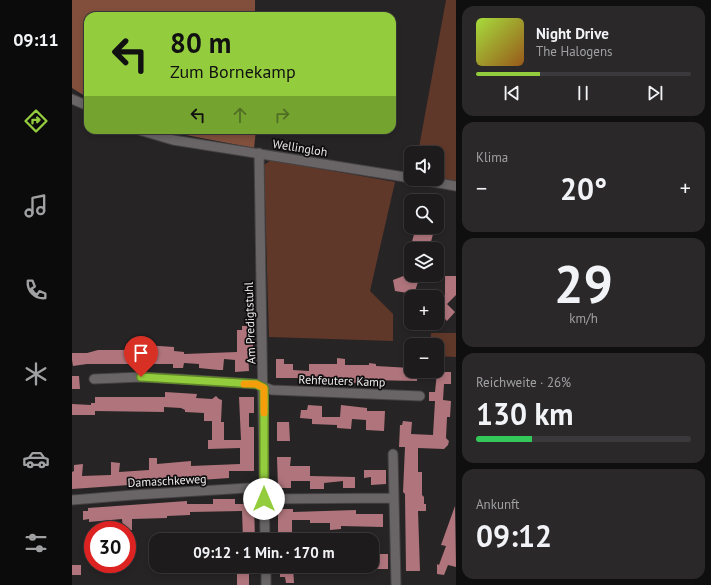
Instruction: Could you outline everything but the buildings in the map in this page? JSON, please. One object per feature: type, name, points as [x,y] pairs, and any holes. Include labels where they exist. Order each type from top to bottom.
[{"type":"street","points":[[72,99],[84,104]]},
{"type":"street","name":"Wellingloh","points":[[153,134],[173,140],[404,177]]},
{"type":"street","name":"Am Predigtstuhl","points":[[259,153],[264,388],[265,533]]},
{"type":"street","points":[[444,184],[456,186]]},
{"type":"street","name":"Rehfeuters Kamp","points":[[94,379],[141,377],[256,384],[272,390],[420,396]]},
{"type":"street","points":[[393,454],[396,585]]},
{"type":"street","name":"Damaschkeweg","points":[[72,500],[126,495],[264,487]]},
{"type":"street","points":[[264,499],[394,498]]},
{"type":"street","points":[[266,573],[266,585]]},
{"type":"shaded area","points":[[72,0],[255,0],[255,12],[84,12],[84,96],[72,88]]},
{"type":"shaded area","points":[[446,0],[456,0],[456,182],[444,180],[444,146],[419,146]]},
{"type":"shaded area","points":[[181,134],[256,134],[254,148]]},
{"type":"shaded area","points":[[271,160],[395,182],[370,291],[393,314],[393,341],[269,337],[264,165]]},
{"type":"shaded area","points":[[431,333],[456,333],[456,357],[444,356],[444,338],[431,338]]},
{"type":"slow traffic","points":[[244,384],[256,384],[264,388],[264,413]]},
{"type":"route","points":[[141,377],[256,384],[264,388],[264,499]]}]
